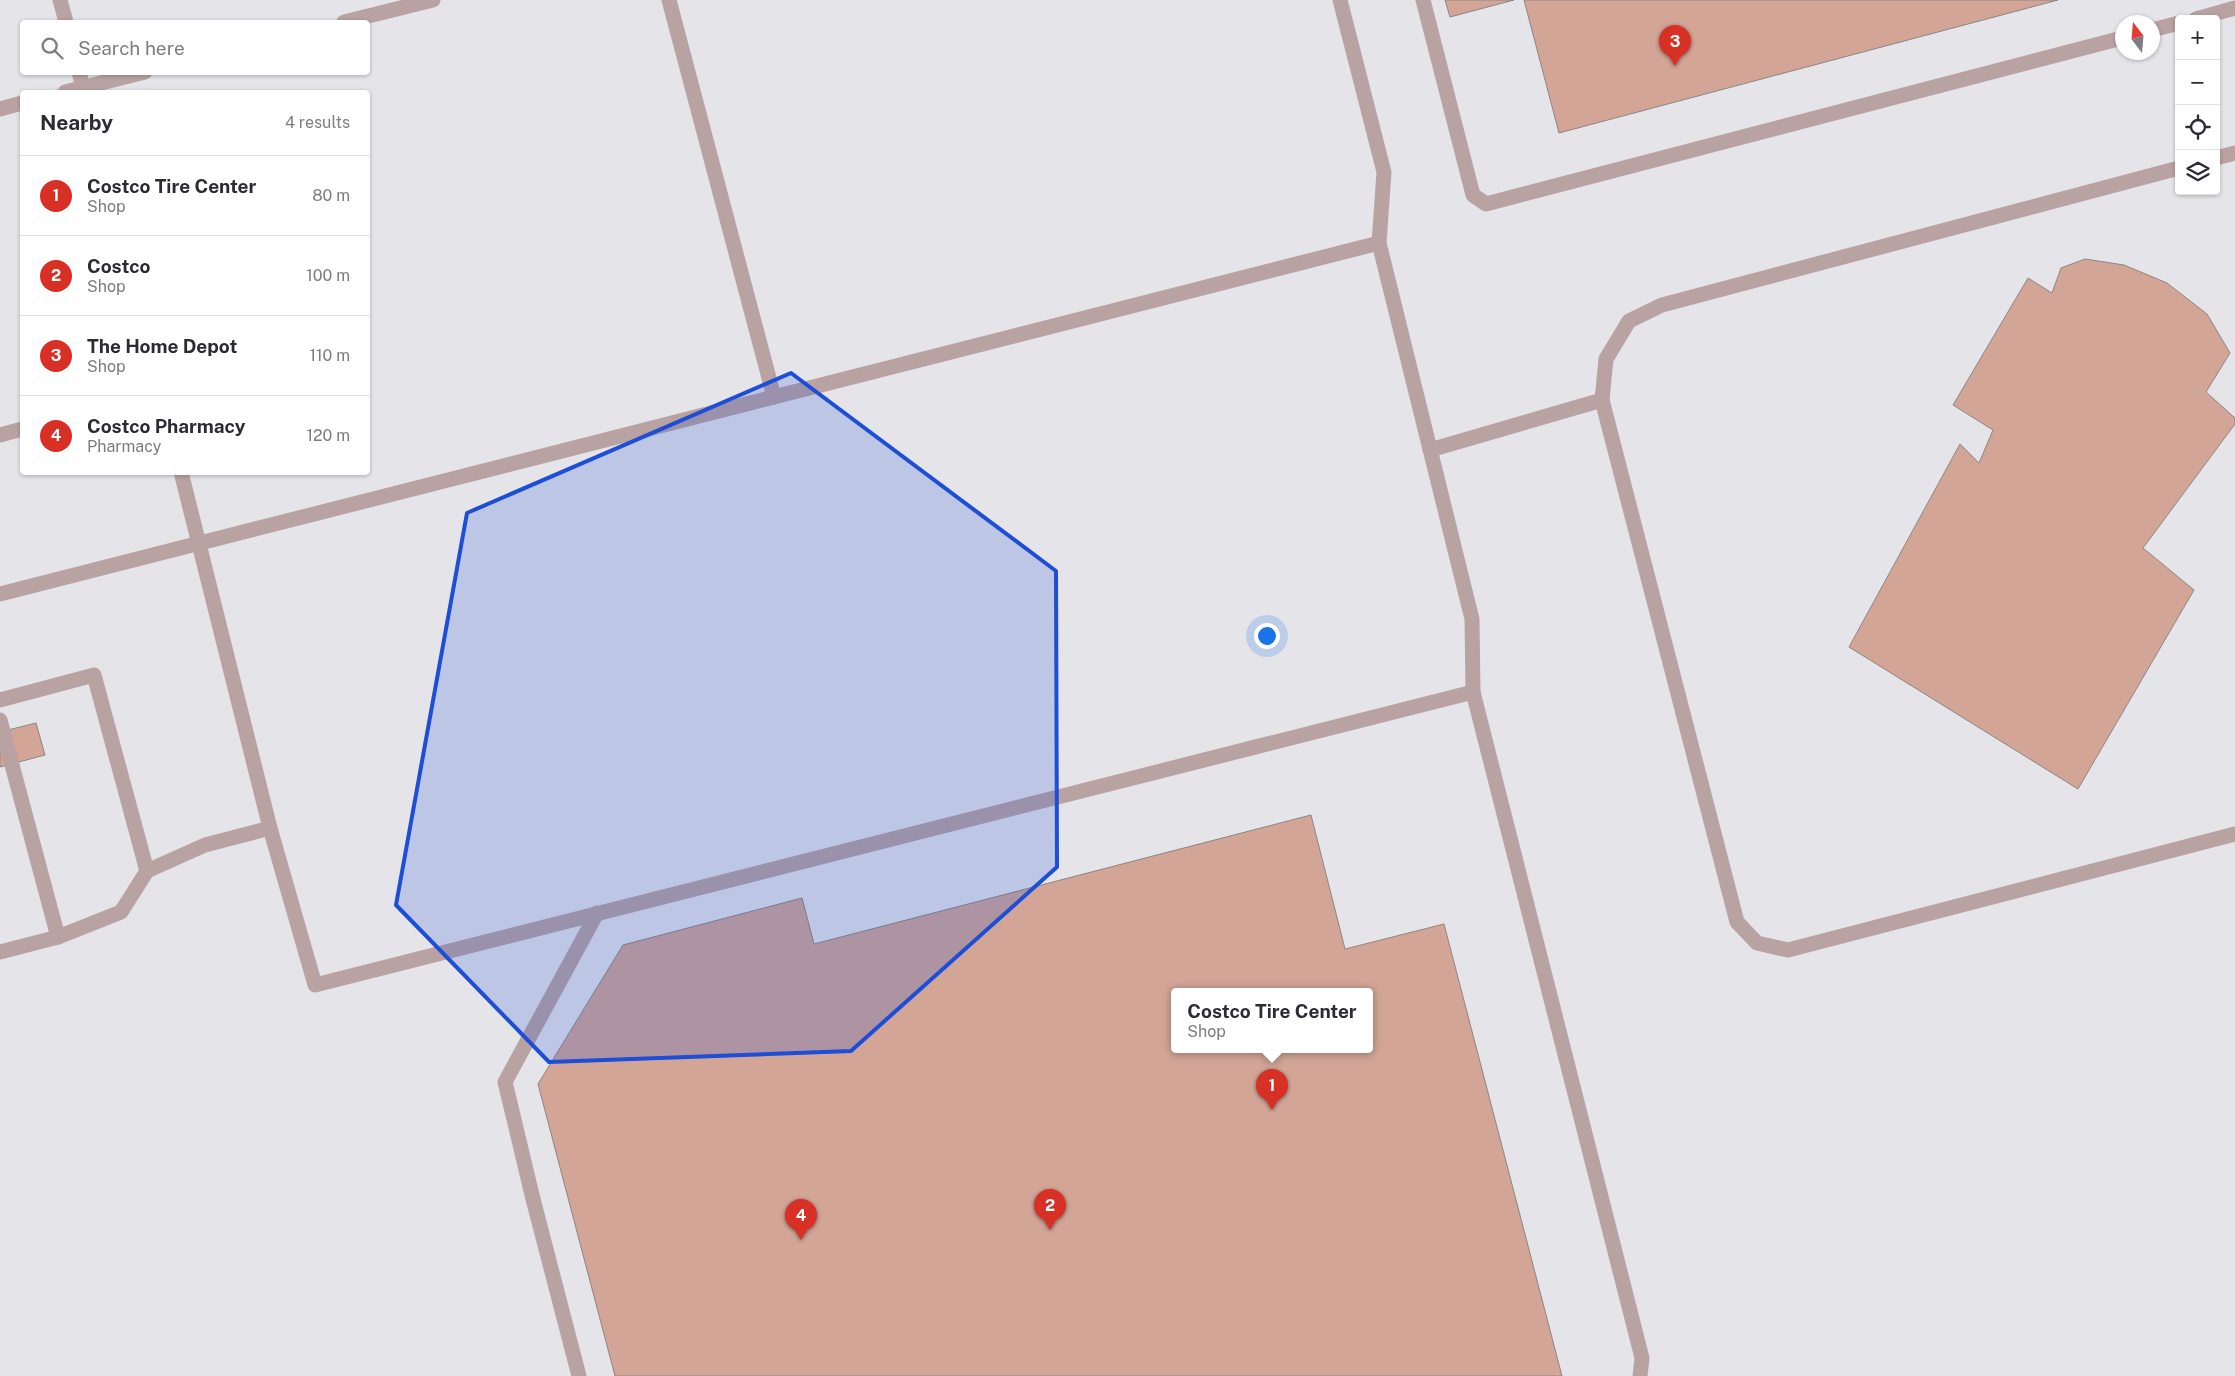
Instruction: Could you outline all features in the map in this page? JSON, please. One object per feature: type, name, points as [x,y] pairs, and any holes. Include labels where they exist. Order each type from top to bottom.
[{"type":"lane","points":[[60,0],[65,20]]},
{"type":"lane","points":[[352,20],[433,0]]},
{"type":"lane","points":[[669,0],[774,397]]},
{"type":"lane","points":[[1340,0],[1384,172],[1379,243],[1472,619],[1473,692],[1642,1358],[1640,1376]]},
{"type":"lane","points":[[1422,0],[1473,195],[1486,204],[2115,40]]},
{"type":"lane","points":[[2210,15],[2235,8]]},
{"type":"lane","points":[[2160,28],[2175,24]]},
{"type":"lane","points":[[80,75],[83,90],[135,75]]},
{"type":"lane","points":[[0,109],[20,104]]},
{"type":"lane","points":[[2220,157],[2235,153]]},
{"type":"lane","points":[[2175,169],[1662,305],[1628,322],[1606,359],[1602,400],[1737,922],[1757,944],[1788,950],[2235,834]]},
{"type":"lane","points":[[0,594],[1379,243]]},
{"type":"lane","points":[[1430,450],[1602,400]]},
{"type":"lane","points":[[0,433],[20,429]]},
{"type":"lane","points":[[182,475],[270,828],[315,985],[1473,692]]},
{"type":"lane","points":[[0,700],[94,676],[147,871]]},
{"type":"lane","points":[[0,720],[58,937]]},
{"type":"lane","points":[[0,952],[58,937],[121,912],[147,871],[205,845],[270,828]]},
{"type":"lane","points":[[579,1376],[505,1082],[597,913]]},
{"type":"highlighted area","points":[[791,373],[1056,571],[1057,867],[851,1051],[549,1062],[396,905],[467,513]]},
{"type":"building","points":[[1445,0],[1514,0],[1450,17]]},
{"type":"building","points":[[1524,0],[2058,0],[1559,133]]},
{"type":"building","points":[[2085,259],[2124,265],[2167,283],[2207,314],[2230,353],[2206,392],[2235,418],[2235,424],[2143,548],[2194,590],[2078,789],[1849,647],[1960,444],[1979,463],[1993,430],[1953,405],[2028,278],[2052,293],[2061,268]]},
{"type":"building","points":[[36,723],[45,755],[0,767],[0,732]]},
{"type":"building","points":[[1311,815],[1345,949],[1444,924],[1562,1376],[615,1376],[538,1084],[623,945],[802,898],[814,944]]},
{"type":"place","name":"The Home Depot","points":[[1675,66]]},
{"type":"place","name":"Costco Tire Center","points":[[1272,1110]]},
{"type":"place","name":"Costco","points":[[1050,1230]]},
{"type":"place","name":"Costco Pharmacy","points":[[801,1240]]}]
